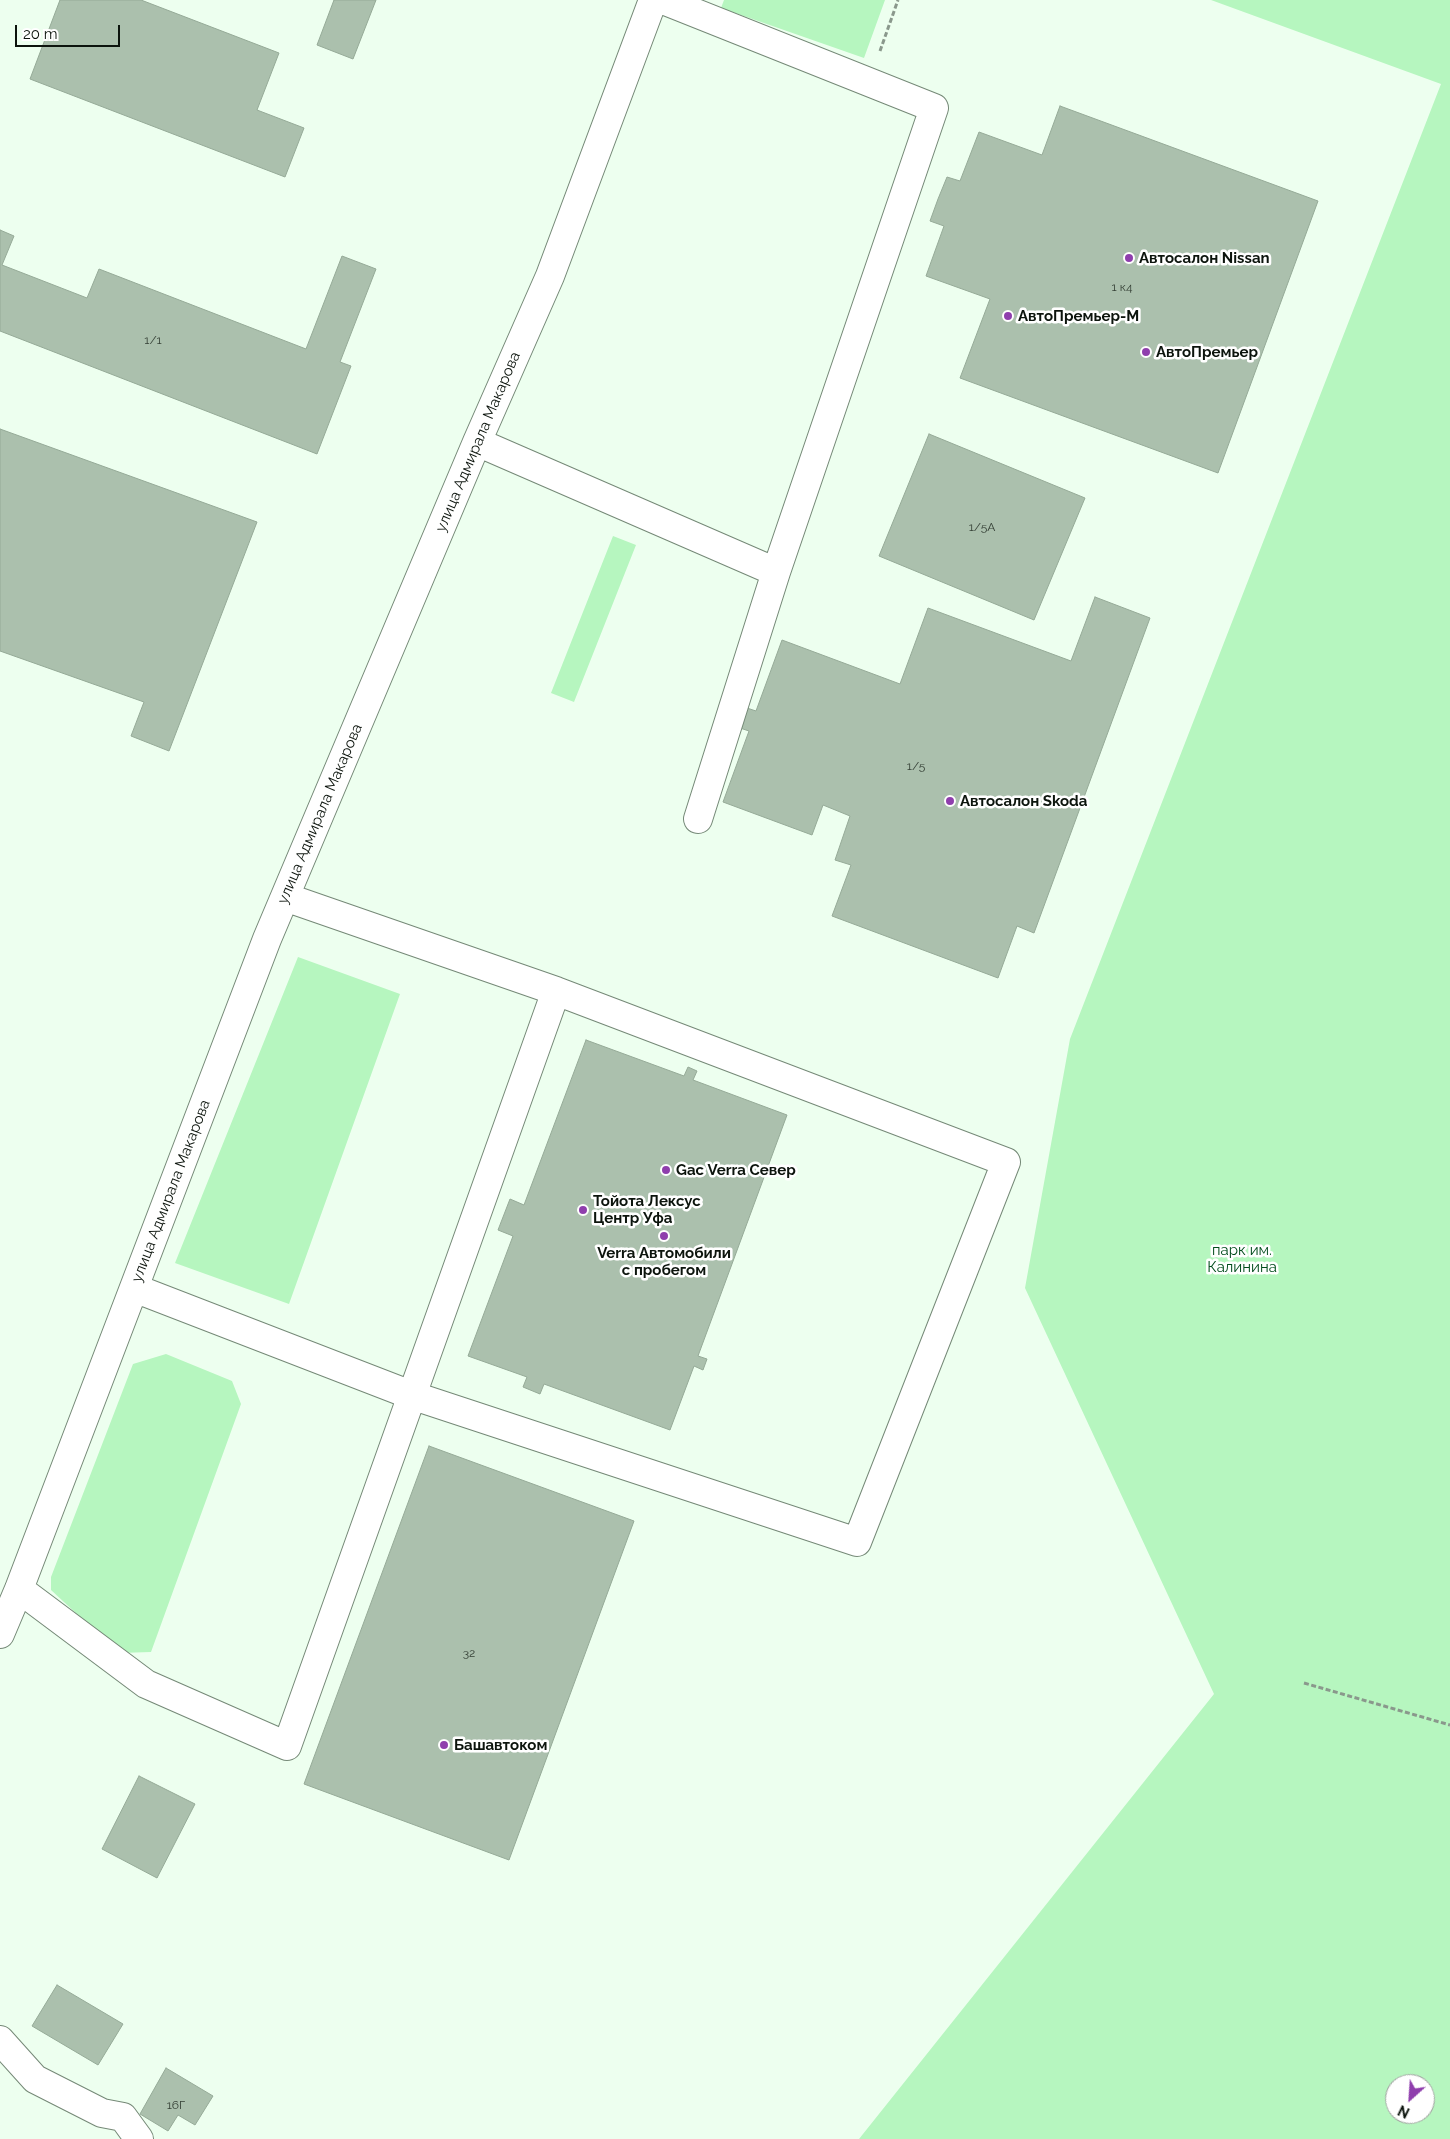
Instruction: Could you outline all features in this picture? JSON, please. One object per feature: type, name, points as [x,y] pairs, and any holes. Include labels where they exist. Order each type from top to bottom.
[{"type":"street","name":"улица Адмирала Макарова","points":[[0,1634],[267,939],[477,442],[550,276],[653,0]]},
{"type":"street","points":[[663,0],[934,108],[776,572],[698,819]]},
{"type":"street","points":[[477,442],[776,572]]},
{"type":"street","points":[[134,1288],[411,1396],[857,1542],[1006,1162],[556,991],[285,897]]},
{"type":"street","points":[[19,1588],[146,1684],[286,1746],[556,991]]},
{"type":"street","points":[[0,2040],[35,2079],[102,2113],[123,2117],[139,2139]]},
{"type":"path","points":[[869,83],[898,0]]},
{"type":"path","points":[[1304,1683],[1450,1725]]},
{"type":"green space","points":[[724,0],[885,0],[864,58],[721,8]]},
{"type":"green space","name":"парк им. Калинина","points":[[1211,0],[1450,0],[1450,2139],[859,2139],[1214,1694],[1025,1288],[1070,1039],[1441,84]]},
{"type":"green space","points":[[613,536],[636,545],[574,702],[551,693]]},
{"type":"green space","points":[[298,957],[400,994],[289,1304],[175,1263]]},
{"type":"green space","points":[[166,1354],[232,1381],[241,1404],[151,1652],[119,1653],[51,1590],[51,1577],[133,1364]]},
{"type":"building","points":[[60,0],[141,0],[279,53],[257,110],[304,128],[285,177],[30,79]]},
{"type":"building","points":[[334,0],[376,0],[353,59],[317,45]]},
{"type":"building","points":[[1060,106],[1318,201],[1218,473],[960,378],[990,299],[926,276],[944,226],[930,221],[938,199],[947,177],[960,181],[979,132],[1042,155]]},
{"type":"building","points":[[0,230],[14,236],[2,265],[87,298],[99,269],[306,349],[342,256],[376,269],[340,362],[351,366],[317,454],[0,331]]},
{"type":"building","points":[[0,429],[257,522],[169,751],[131,736],[144,702],[0,651]]},
{"type":"building","points":[[929,434],[1085,498],[1034,620],[879,556]]},
{"type":"building","points":[[1095,597],[1150,618],[1034,933],[1017,926],[998,978],[832,916],[851,865],[835,860],[850,816],[823,805],[812,835],[723,802],[749,731],[740,728],[747,708],[756,711],[782,640],[900,684],[928,608],[1071,661]]},
{"type":"building","points":[[586,1040],[684,1076],[688,1067],[697,1071],[693,1080],[787,1115],[698,1356],[707,1359],[703,1370],[694,1366],[670,1430],[544,1384],[540,1394],[523,1387],[527,1377],[468,1356],[513,1236],[498,1230],[510,1199],[524,1205]]},
{"type":"building","points":[[429,1446],[634,1521],[509,1860],[304,1784]]},
{"type":"building","points":[[139,1776],[195,1804],[157,1878],[102,1849]]},
{"type":"building","points":[[57,1985],[123,2024],[98,2065],[32,2026]]},
{"type":"building","points":[[166,2068],[213,2096],[195,2125],[178,2115],[168,2131],[140,2114]]},
{"type":"place","name":"Автосалон Nissan","points":[[1129,258]]},
{"type":"place","name":"АвтоПремьер-М","points":[[1008,316]]},
{"type":"place","name":"АвтоПремьер","points":[[1146,352]]},
{"type":"place","name":"Автосалон Skoda","points":[[950,801]]},
{"type":"place","name":"Gac Verra Север","points":[[666,1170]]},
{"type":"place","name":"Тойота Лексус Центр Уфа","points":[[583,1210]]},
{"type":"place","name":"Verra Автомобили с пробегом","points":[[664,1236]]},
{"type":"place","name":"Башавтоком","points":[[444,1745]]}]
